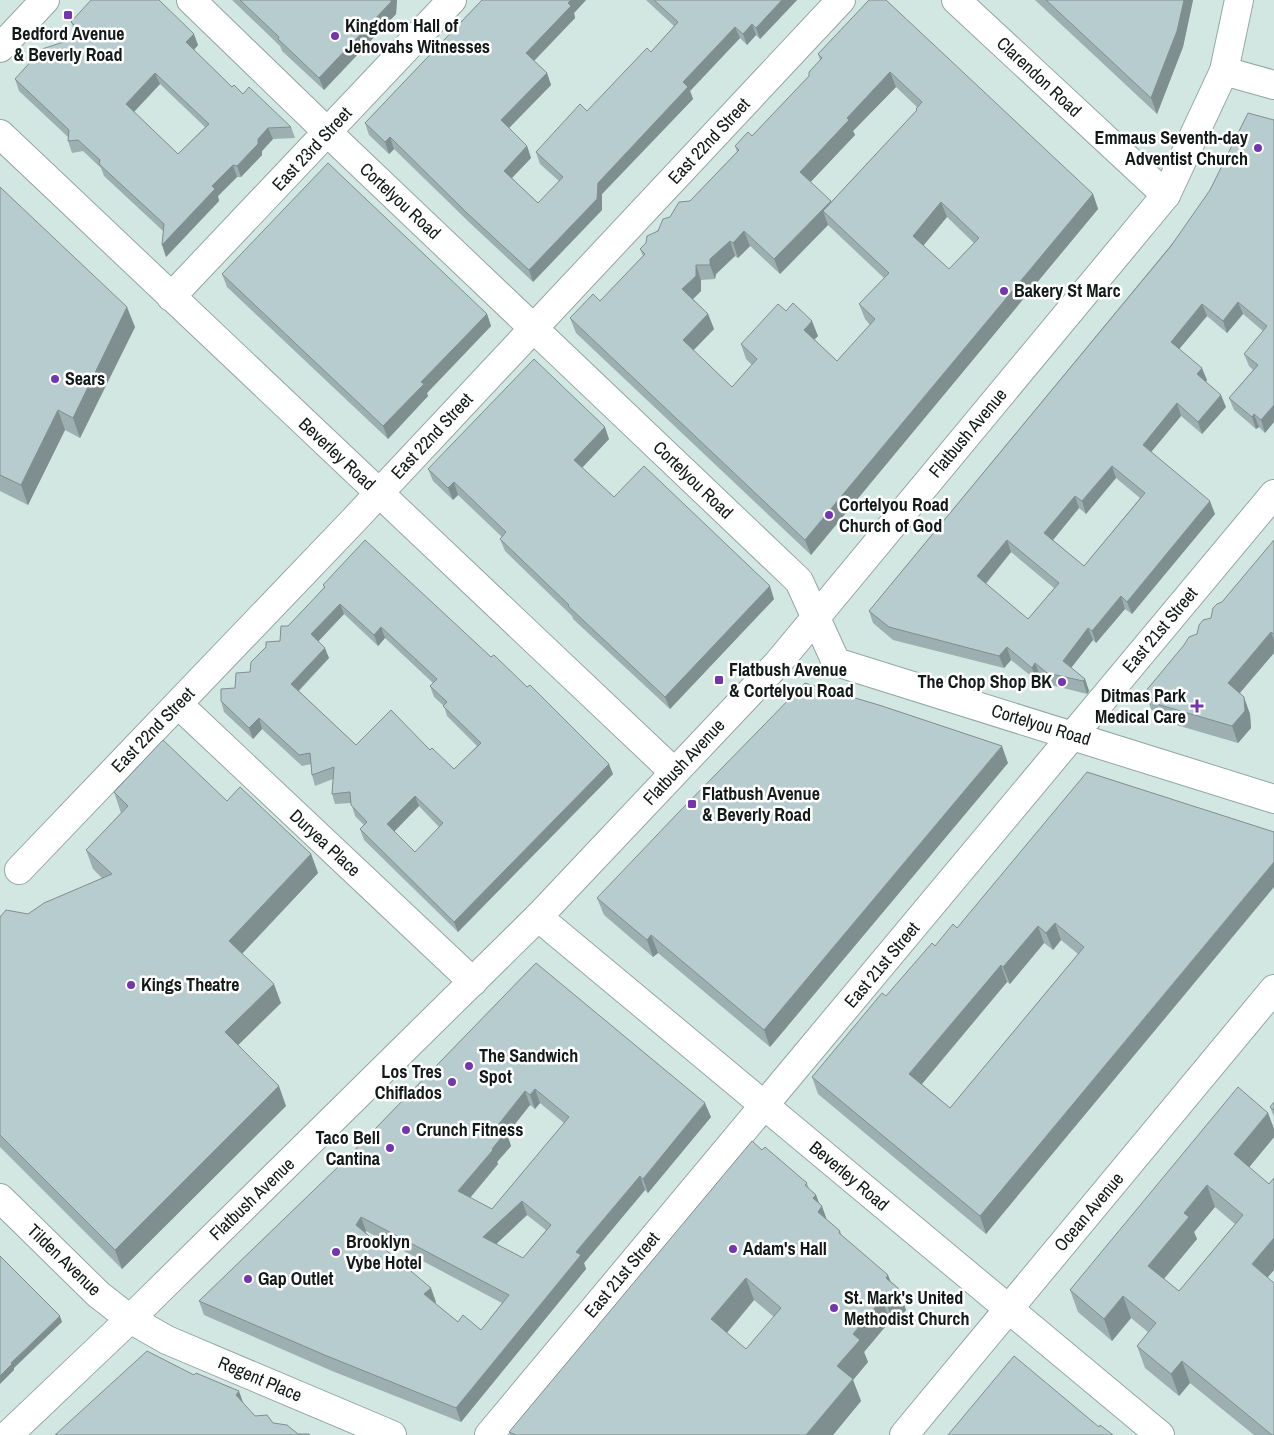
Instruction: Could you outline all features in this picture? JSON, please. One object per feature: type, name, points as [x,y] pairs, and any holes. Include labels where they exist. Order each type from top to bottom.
[{"type":"street","points":[[0,48],[45,0]]},
{"type":"street","name":"Cortelyou Road","points":[[191,0],[799,581],[836,662],[1274,798]]},
{"type":"street","name":"East 23rd Street","points":[[171,297],[452,0]]},
{"type":"street","name":"East 22nd Street","points":[[19,870],[379,493],[841,0]]},
{"type":"street","name":"Clarendon Road","points":[[956,0],[1166,195]]},
{"type":"street","name":"Flatbush Avenue","points":[[8,1435],[130,1319],[538,917],[778,663],[1166,195],[1224,71],[1239,0]]},
{"type":"street","points":[[1224,71],[1274,85]]},
{"type":"street","name":"Beverley Road","points":[[0,134],[674,772]]},
{"type":"street","name":"East 21st Street","points":[[489,1435],[1274,494]]},
{"type":"street","name":"Duryea Place","points":[[178,704],[472,982]]},
{"type":"street","name":"Beverley Road","points":[[538,917],[1160,1435]]},
{"type":"street","name":"Ocean Avenue","points":[[904,1435],[1274,989]]},
{"type":"street","name":"Tilden Avenue","points":[[0,1198],[99,1295],[130,1319]]},
{"type":"street","name":"Regent Place","points":[[130,1319],[167,1340],[392,1435]]},
{"type":"building","points":[[91,0],[159,0],[194,34],[186,42],[232,87],[234,85],[243,94],[249,87],[291,127],[268,128],[258,139],[258,144],[237,166],[233,165],[212,186],[215,189],[162,245],[164,224],[99,164],[100,160],[78,140],[68,141],[69,130],[15,79],[42,49],[85,35],[71,22]],"holes":[[[155,73],[209,124],[178,154],[126,104]]]},
{"type":"building","name":"Kingdom Hall of Jehovahs Witnesses","points":[[240,0],[391,0],[391,2],[319,78]]},
{"type":"building","points":[[482,0],[571,0],[568,3],[571,6],[526,53],[547,73],[501,120],[527,146],[504,171],[538,203],[563,177],[536,152],[580,104],[587,111],[647,48],[651,52],[678,22],[654,0],[782,0],[756,28],[752,24],[743,34],[735,27],[683,82],[688,87],[598,183],[597,199],[529,270],[467,213],[390,137],[385,142],[365,123]]},
{"type":"building","points":[[869,0],[886,0],[1093,194],[805,540],[570,318],[593,294],[600,301],[645,254],[640,249],[646,243],[647,236],[658,231],[663,219],[670,217],[679,202],[690,201],[739,150],[735,146],[748,132],[752,136],[809,76],[809,72],[822,58],[818,54]],"holes":[[[890,72],[922,102],[917,110],[823,211],[889,273],[859,304],[875,319],[837,361],[804,330],[812,321],[793,303],[786,311],[778,304],[741,344],[757,359],[732,387],[683,340],[708,314],[682,289],[696,276],[696,265],[710,265],[710,259],[730,241],[733,243],[744,231],[774,259],[831,201],[800,172],[849,120],[847,118]],[[941,202],[979,238],[949,269],[913,236]]]},
{"type":"building","points":[[1046,0],[1184,0],[1177,31],[1151,98]]},
{"type":"building","points":[[1248,113],[1274,120],[1274,405],[1261,420],[1254,414],[1252,417],[1229,398],[1258,365],[1244,354],[1267,326],[1238,302],[1223,321],[1202,304],[1171,342],[1202,368],[1197,374],[1221,395],[1198,422],[1177,403],[1143,445],[1210,501],[1127,602],[1121,596],[1092,631],[1088,628],[1063,661],[1085,679],[1083,681],[1047,673],[1035,663],[1032,668],[1007,647],[999,656],[889,627],[869,611],[1171,246],[1210,190]],"holes":[[[1112,466],[1145,493],[1084,566],[1044,533],[1075,496],[1082,501]],[[1007,540],[1059,583],[1028,619],[977,576]]]},
{"type":"building","points":[[328,163],[487,314],[421,382],[424,384],[383,426],[222,274]]},
{"type":"building","name":"Sears","points":[[0,187],[127,307],[73,418],[58,410],[21,485],[0,475]]},
{"type":"building","points":[[534,359],[605,427],[574,460],[614,497],[644,466],[770,586],[665,697],[500,539],[506,532],[454,482],[448,488],[428,469]]},
{"type":"building","points":[[365,540],[491,657],[494,655],[527,687],[530,685],[609,764],[454,922],[360,829],[367,822],[351,805],[350,792],[332,794],[334,767],[312,775],[310,753],[299,755],[259,718],[249,728],[221,701],[221,689],[235,688],[236,673],[250,672],[251,662],[266,647],[266,642],[280,641],[281,626],[288,626],[325,587],[323,585]],"holes":[[[340,604],[374,635],[381,627],[437,679],[430,686],[447,702],[443,706],[481,743],[454,769],[432,748],[430,750],[391,710],[356,745],[291,684],[325,648],[311,634]],[[415,796],[443,823],[415,852],[387,824]]]},
{"type":"building","points":[[1274,540],[1274,634],[1271,632],[1228,683],[1244,697],[1245,711],[1232,726],[1160,705],[1145,692],[1189,637],[1197,634],[1199,625],[1203,620],[1211,618],[1213,608],[1222,602]]},
{"type":"building","points":[[805,683],[882,706],[1002,746],[764,1030],[651,935],[647,940],[597,898]]},
{"type":"building","points":[[163,740],[227,801],[240,787],[311,854],[229,941],[274,984],[225,1032],[279,1086],[115,1250],[0,1135],[0,917],[6,910],[28,914],[44,903],[112,874],[86,850],[128,806],[114,792]]},
{"type":"building","points":[[1087,772],[1274,832],[1274,862],[980,1216],[812,1077],[882,993],[886,996],[932,943],[935,946],[953,924],[957,928]],"holes":[[[1055,923],[1084,947],[950,1108],[909,1074],[1001,965],[1003,967],[1038,926],[1046,933]]]},
{"type":"building","points":[[536,963],[705,1103],[643,1179],[640,1176],[576,1252],[581,1255],[456,1408],[327,1356],[199,1301],[341,1164]],"holes":[[[535,1089],[569,1117],[492,1209],[458,1191],[506,1132],[498,1125],[525,1091],[530,1095]],[[522,1201],[551,1225],[523,1258],[483,1237]],[[361,1217],[509,1295],[481,1330],[463,1315],[458,1322],[424,1294],[431,1288],[356,1225]]]},
{"type":"building","points":[[1238,1087],[1268,1113],[1234,1154],[1269,1184],[1274,1178],[1274,1238],[1252,1264],[1274,1283],[1274,1435],[1182,1361],[1171,1374],[1137,1346],[1156,1323],[1123,1296],[1104,1319],[1070,1290]],"holes":[[[1207,1185],[1243,1215],[1179,1291],[1148,1266],[1189,1217],[1184,1213]]]},
{"type":"building","points":[[1274,1102],[1274,1110],[1270,1107]]},
{"type":"building","points":[[752,1141],[762,1150],[765,1147],[807,1183],[805,1185],[816,1195],[813,1198],[822,1206],[818,1212],[840,1231],[839,1233],[888,1275],[886,1278],[898,1288],[886,1302],[882,1299],[853,1334],[860,1340],[837,1366],[853,1379],[806,1435],[516,1435],[509,1432]],"holes":[[[746,1278],[781,1308],[746,1349],[711,1319]]]},
{"type":"building","points":[[0,1256],[60,1316],[0,1376]]},
{"type":"building","points":[[147,1351],[194,1375],[196,1373],[239,1391],[236,1395],[255,1416],[267,1415],[273,1423],[287,1425],[298,1434],[310,1435],[55,1435]]},
{"type":"building","points":[[1014,1356],[1099,1427],[1100,1425],[1113,1435],[948,1435]]},
{"type":"place","name":"Bedford Avenue & Beverly Road","points":[[68,15]]},
{"type":"place","name":"Kingdom Hall of Jehovahs Witnesses","points":[[335,36]]},
{"type":"place","name":"Emmaus Seventh-day Adventist Church","points":[[1258,148]]},
{"type":"place","name":"Bakery St Marc","points":[[1004,291]]},
{"type":"place","name":"Sears","points":[[55,379]]},
{"type":"place","name":"Cortelyou Road Church of God","points":[[829,515]]},
{"type":"place","name":"Flatbush Avenue & Cortelyou Road","points":[[719,680]]},
{"type":"place","name":"The Chop Shop BK","points":[[1062,682]]},
{"type":"place","name":"Ditmas Park Medical Care","points":[[1197,706]]},
{"type":"place","name":"Flatbush Avenue & Beverly Road","points":[[692,804]]},
{"type":"place","name":"Kings Theatre","points":[[131,985]]},
{"type":"place","name":"The Sandwich Spot","points":[[469,1066]]},
{"type":"place","name":"Los Tres Chiflados","points":[[452,1082]]},
{"type":"place","name":"Crunch Fitness","points":[[406,1130]]},
{"type":"place","name":"Taco Bell Cantina","points":[[390,1148]]},
{"type":"place","name":"Adam's Hall","points":[[733,1249]]},
{"type":"place","name":"Brooklyn Vybe Hotel","points":[[336,1252]]},
{"type":"place","name":"Gap Outlet","points":[[248,1279]]},
{"type":"place","name":"St. Mark's United Methodist Church","points":[[834,1308]]}]
